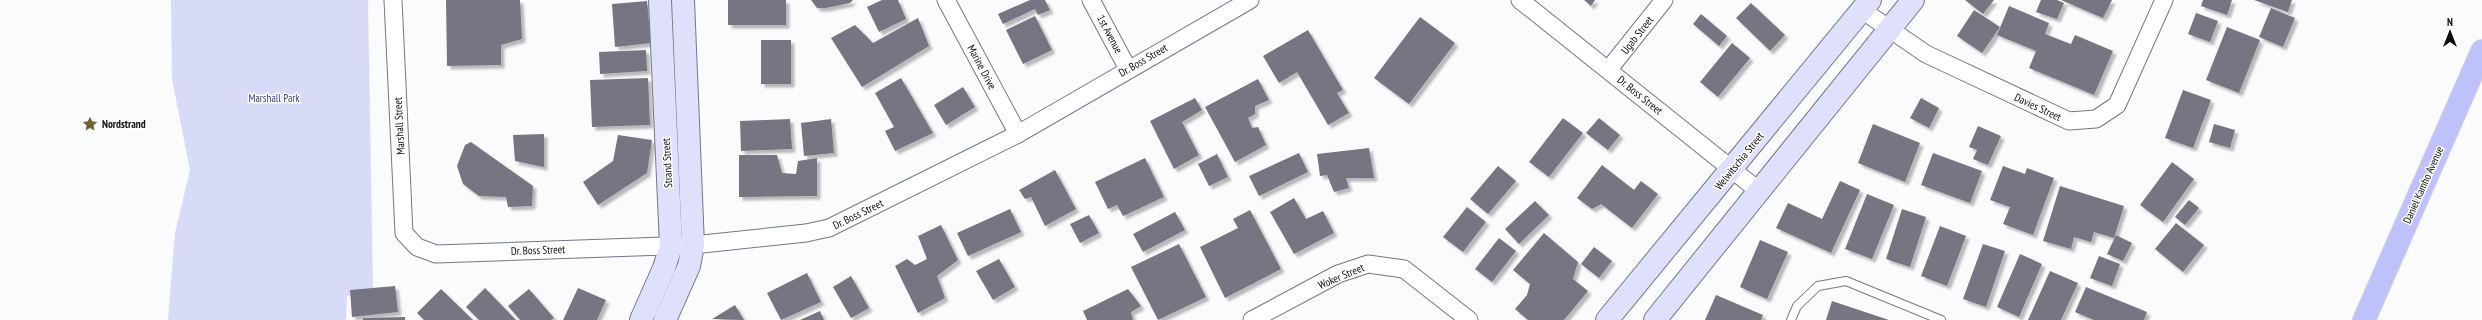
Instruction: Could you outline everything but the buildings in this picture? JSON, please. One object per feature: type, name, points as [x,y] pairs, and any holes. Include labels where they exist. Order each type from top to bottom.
[{"type":"main road","name":"Daniel Kamho Avenue","points":[[2364,320],[2482,51]]},
{"type":"street","name":"Marshall Street","points":[[393,0],[404,233],[416,247]]},
{"type":"street","name":"Strand Street","points":[[641,320],[664,268],[671,246],[660,0]]},
{"type":"street","name":"Strand Street","points":[[665,320],[689,266],[693,245],[683,0]]},
{"type":"street","name":"Marine Drive","points":[[946,0],[1018,134]]},
{"type":"street","name":"1st Avenue","points":[[1091,0],[1128,69]]},
{"type":"street","name":"Dr. Boss Street","points":[[1520,0],[1609,69],[1759,191]]},
{"type":"street","name":"Ugab Street","points":[[1609,69],[1664,0]]},
{"type":"street","points":[[1656,320],[1913,0]]},
{"type":"street","name":"Davies Street","points":[[1866,5],[1891,29],[1926,54],[2069,121],[2096,119],[2117,105],[2164,0]]},
{"type":"street","name":"Dr. Boss Street","points":[[416,247],[436,254],[693,245],[806,233],[829,228],[1018,134],[1247,1]]},
{"type":"street","name":"Welwitschia Street","points":[[1607,320],[1732,170],[1866,5]]},
{"type":"street","name":"Woker Street","points":[[1252,320],[1338,274],[1368,264],[1404,269],[1469,320]]},
{"type":"lane","points":[[1791,320],[1796,306],[1818,286],[1846,281],[1941,320]]},
{"type":"green space","name":"Marshall Park","points":[[171,0],[368,0],[373,290],[347,296],[346,320],[168,320],[175,233],[190,170],[172,79]]},
{"type":"place","name":"Nordstrand","points":[[90,124]]}]
